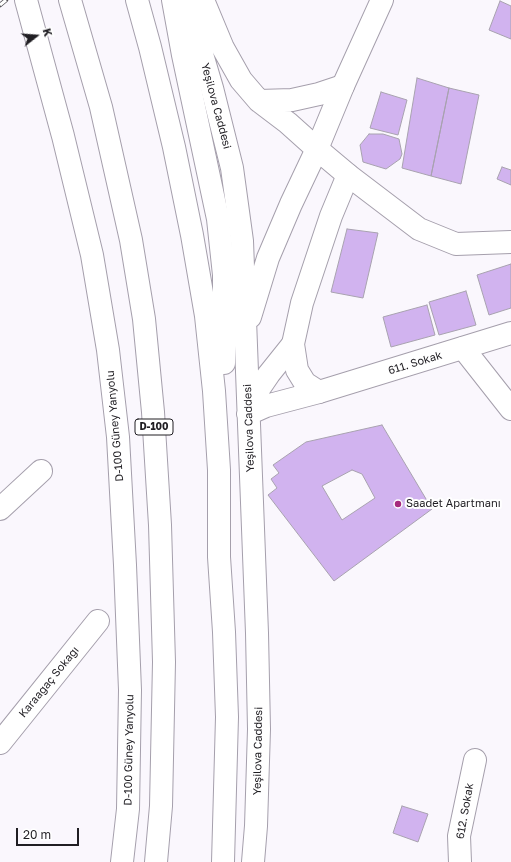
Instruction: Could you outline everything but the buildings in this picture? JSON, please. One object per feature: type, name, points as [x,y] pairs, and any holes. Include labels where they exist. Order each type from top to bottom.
[{"type":"main road","name":"D-100 Güney Yanyolu","points":[[26,0],[63,136],[92,255],[108,350],[118,437],[130,690],[128,810],[122,862]]},
{"type":"main road","name":"D-100","points":[[70,0],[101,107],[131,240],[144,319],[153,412],[160,525],[164,662],[161,806],[156,862]]},
{"type":"main road","points":[[137,0],[174,147],[192,235],[206,316],[214,391],[219,470],[219,557],[224,632],[227,717],[223,862]]},
{"type":"main road","points":[[173,0],[183,56],[218,219],[224,275],[223,418],[219,470]]},
{"type":"main road","name":"Yeşilova Caddesi","points":[[186,0],[212,88],[232,168],[242,241],[257,633],[259,729],[256,826],[253,862]]},
{"type":"main road","points":[[203,0],[223,48],[241,80],[259,101],[288,123],[348,174],[419,228],[427,232],[456,244],[511,242]]},
{"type":"main road","points":[[246,334],[268,258],[382,0]]},
{"type":"main road","points":[[259,101],[292,100],[319,94],[343,86]]},
{"type":"main road","points":[[319,392],[305,383],[297,370],[293,344],[302,303],[331,216],[348,174]]},
{"type":"main road","name":"611. Sokak","points":[[248,414],[266,406],[319,392],[511,333]]},
{"type":"main road","points":[[248,414],[254,396],[269,374],[293,344]]},
{"type":"main road","points":[[463,348],[511,409]]},
{"type":"main road","points":[[0,509],[41,471]]},
{"type":"main road","name":"Karaağaç Sokağı","points":[[0,742],[98,621]]},
{"type":"main road","name":"612. Sokak","points":[[460,862],[459,836],[474,760]]},
{"type":"railway","points":[[0,5],[6,0]]},
{"type":"place","name":"Saadet Apartmanı","points":[[398,504]]}]
